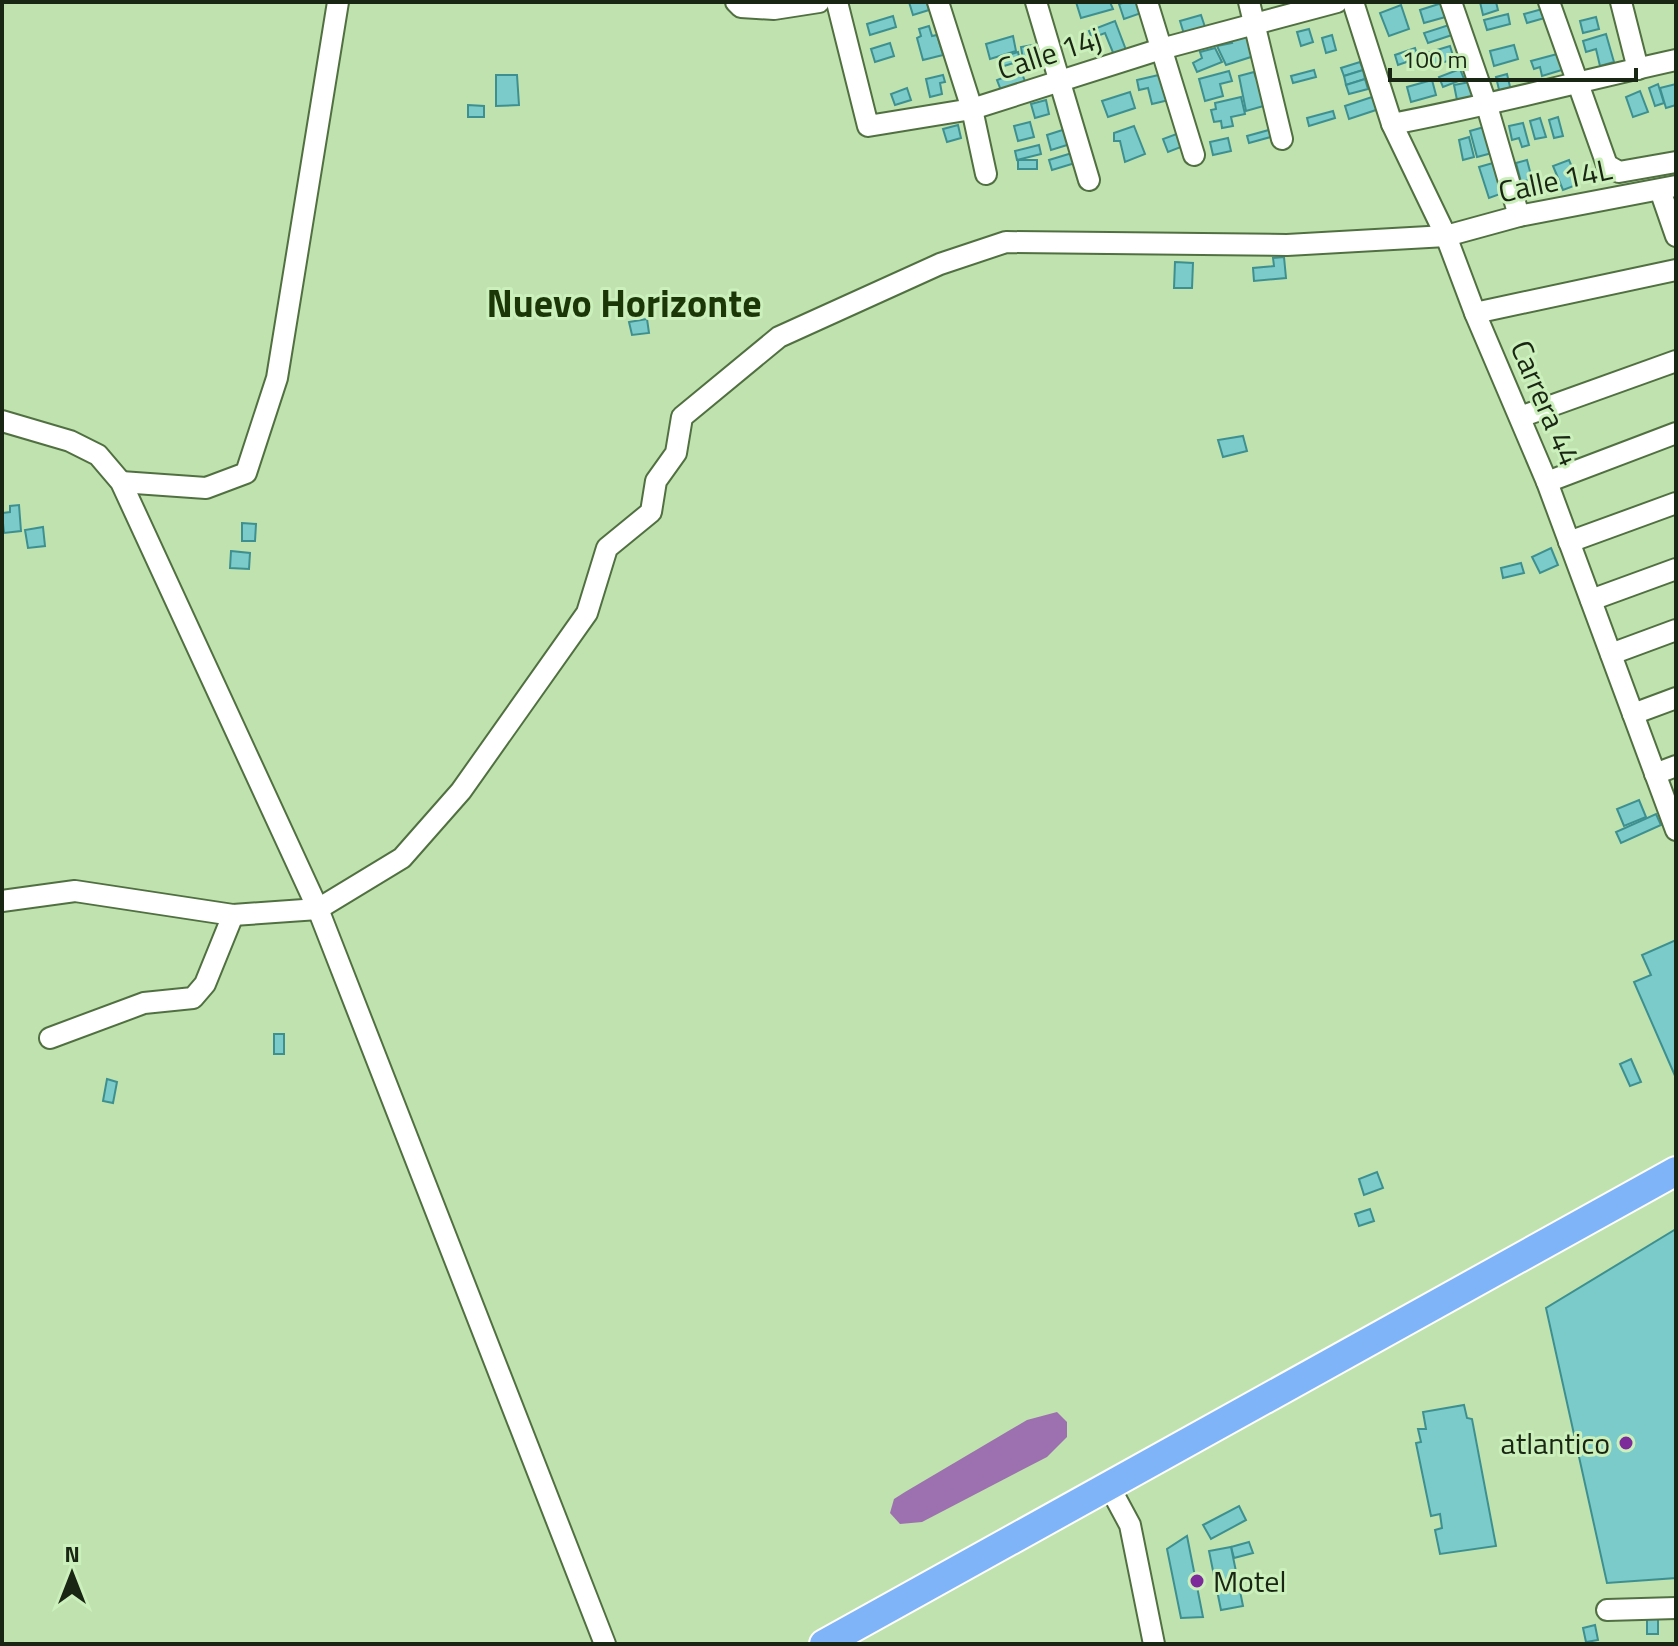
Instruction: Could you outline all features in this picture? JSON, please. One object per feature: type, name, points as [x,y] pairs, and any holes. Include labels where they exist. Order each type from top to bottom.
[{"type":"highway","points":[[824,1644],[1676,1171]]},
{"type":"street","points":[[121,482],[206,488],[246,473],[277,378],[338,2]]},
{"type":"street","points":[[739,4],[774,9],[819,2]]},
{"type":"street","name":"Calle 14j","points":[[837,2],[868,126],[972,109],[1161,49],[1337,2]]},
{"type":"street","points":[[938,2],[972,109],[986,174]]},
{"type":"street","points":[[1036,2],[1089,180]]},
{"type":"street","points":[[1147,2],[1194,155]]},
{"type":"street","points":[[1249,2],[1282,139]]},
{"type":"street","name":"Carrera 44","points":[[1353,2],[1392,124],[1446,236],[1475,313],[1547,482],[1676,830]]},
{"type":"street","points":[[1451,2],[1487,106],[1519,216]]},
{"type":"street","points":[[1549,2],[1607,165],[1619,172],[1676,162]]},
{"type":"street","points":[[1621,2],[1638,69]]},
{"type":"street","points":[[1392,124],[1487,106],[1676,60]]},
{"type":"street","points":[[1668,188],[1676,236]]},
{"type":"street","name":"Calle 14L","points":[[318,909],[402,858],[461,791],[587,613],[607,548],[651,512],[656,481],[676,453],[682,417],[779,337],[940,264],[1006,242],[1287,245],[1446,236],[1519,216],[1668,188]]},
{"type":"street","points":[[1475,313],[1676,270]]},
{"type":"street","points":[[1520,417],[1676,361]]},
{"type":"street","points":[[2,421],[70,441],[98,455],[121,482],[318,909],[605,1644]]},
{"type":"street","points":[[1547,482],[1676,433]]},
{"type":"street","points":[[1569,542],[1676,503]]},
{"type":"street","points":[[1591,600],[1676,569]]},
{"type":"street","points":[[1611,654],[1676,630]]},
{"type":"street","points":[[1633,714],[1676,698]]},
{"type":"street","points":[[1655,774],[1676,766]]},
{"type":"street","points":[[2,901],[75,891],[233,915],[318,909]]},
{"type":"street","points":[[50,1038],[144,1003],[193,998],[205,984],[233,915]]},
{"type":"street","points":[[1109,1486],[1130,1525],[1154,1644]]},
{"type":"street","points":[[1607,1610],[1676,1608]]},
{"type":"shaded area","points":[[1057,1412],[1067,1422],[1067,1437],[1047,1457],[922,1522],[900,1524],[890,1513],[894,1499],[905,1492],[1027,1420]]},
{"type":"building","points":[[909,2],[927,2],[929,10],[913,15]]},
{"type":"building","points":[[1076,2],[1110,2],[1113,9],[1081,18]]},
{"type":"building","points":[[1144,2],[1147,11],[1124,19],[1119,4]]},
{"type":"building","points":[[1445,2],[1449,16],[1424,23],[1420,10]]},
{"type":"building","points":[[1480,2],[1496,2],[1498,10],[1483,15]]},
{"type":"building","points":[[1401,5],[1409,29],[1389,36],[1380,13]]},
{"type":"building","points":[[1546,8],[1548,17],[1527,23],[1524,14]]},
{"type":"building","points":[[1508,14],[1510,24],[1487,30],[1484,20]]},
{"type":"building","points":[[1201,15],[1205,27],[1184,34],[1180,21]]},
{"type":"building","points":[[893,16],[896,27],[870,35],[867,24]]},
{"type":"building","points":[[1596,17],[1599,29],[1583,33],[1580,21]]},
{"type":"building","points":[[1115,21],[1126,50],[1114,55],[1105,33],[1092,38],[1089,31]]},
{"type":"building","points":[[1452,24],[1455,34],[1428,43],[1424,33]]},
{"type":"building","points":[[929,26],[932,36],[937,35],[943,55],[923,60],[917,38],[921,36],[919,29]]},
{"type":"building","points":[[1309,29],[1313,42],[1301,46],[1297,32]]},
{"type":"building","points":[[1244,30],[1254,56],[1226,65],[1217,46],[1232,43],[1229,35]]},
{"type":"building","points":[[1606,34],[1614,62],[1600,66],[1596,49],[1586,52],[1583,41]]},
{"type":"building","points":[[1332,35],[1336,50],[1326,53],[1322,38]]},
{"type":"building","points":[[1013,36],[1016,51],[990,59],[986,44]]},
{"type":"building","points":[[890,43],[894,56],[875,62],[871,49]]},
{"type":"building","points":[[1039,44],[1041,56],[1023,59],[1021,47]]},
{"type":"building","points":[[1514,45],[1518,59],[1494,66],[1490,51]]},
{"type":"building","points":[[1450,46],[1454,59],[1431,66],[1427,53]]},
{"type":"building","points":[[1215,48],[1222,62],[1197,72],[1193,63],[1202,58],[1200,52]]},
{"type":"building","points":[[1415,48],[1418,58],[1398,65],[1395,55]]},
{"type":"building","points":[[1018,52],[1020,61],[1001,67],[999,58]]},
{"type":"building","points":[[1561,53],[1565,69],[1542,76],[1540,67],[1534,69],[1531,61]]},
{"type":"building","points":[[1360,62],[1363,70],[1344,76],[1341,68]]},
{"type":"building","points":[[1460,69],[1464,79],[1443,87],[1439,77]]},
{"type":"building","points":[[1314,70],[1316,77],[1293,83],[1291,76]]},
{"type":"building","points":[[1363,70],[1365,79],[1346,85],[1344,76]]},
{"type":"building","points":[[1021,71],[1026,84],[1002,93],[997,80]]},
{"type":"building","points":[[1229,71],[1232,81],[1220,84],[1223,96],[1205,101],[1199,79]]},
{"type":"building","points":[[1254,72],[1256,78],[1260,77],[1267,105],[1246,111],[1239,76]]},
{"type":"building","points":[[1163,74],[1169,100],[1152,104],[1148,88],[1139,90],[1137,80]]},
{"type":"building","points":[[1507,74],[1511,91],[1500,94],[1496,77]]},
{"type":"building","points":[[496,75],[517,75],[519,105],[496,106]]},
{"type":"building","points":[[943,75],[945,82],[940,83],[942,94],[930,97],[926,79]]},
{"type":"building","points":[[1365,79],[1368,89],[1349,94],[1346,85]]},
{"type":"building","points":[[1432,80],[1436,95],[1411,102],[1407,87]]},
{"type":"building","points":[[1470,82],[1474,102],[1458,105],[1454,85]]},
{"type":"building","points":[[1658,84],[1664,103],[1655,106],[1649,88]]},
{"type":"building","points":[[1676,84],[1676,105],[1666,108],[1660,88]]},
{"type":"building","points":[[907,88],[911,100],[895,105],[891,94]]},
{"type":"building","points":[[1640,91],[1648,112],[1633,117],[1626,97]]},
{"type":"building","points":[[1130,92],[1135,108],[1108,117],[1102,101]]},
{"type":"building","points":[[1375,96],[1379,109],[1349,119],[1345,106]]},
{"type":"building","points":[[1241,97],[1245,114],[1231,117],[1233,126],[1222,128],[1221,121],[1214,122],[1211,110],[1216,109],[1215,103]]},
{"type":"building","points":[[1046,100],[1049,114],[1035,118],[1031,104]]},
{"type":"building","points":[[468,105],[484,106],[484,117],[468,117]]},
{"type":"building","points":[[1333,111],[1335,118],[1309,126],[1307,118]]},
{"type":"building","points":[[1558,117],[1563,136],[1554,138],[1549,120]]},
{"type":"building","points":[[1540,118],[1546,137],[1535,139],[1530,121]]},
{"type":"building","points":[[1030,122],[1034,137],[1018,141],[1014,126]]},
{"type":"building","points":[[1523,123],[1529,145],[1522,147],[1519,138],[1512,140],[1509,126]]},
{"type":"building","points":[[958,125],[961,138],[947,142],[943,129]]},
{"type":"building","points":[[1075,126],[1080,141],[1051,150],[1047,135]]},
{"type":"building","points":[[1134,126],[1145,154],[1125,162],[1120,141],[1114,141],[1114,133]]},
{"type":"building","points":[[1484,127],[1492,153],[1477,157],[1470,131]]},
{"type":"building","points":[[1276,128],[1278,135],[1249,143],[1247,136]]},
{"type":"building","points":[[1182,132],[1185,138],[1179,140],[1181,147],[1168,152],[1163,139]]},
{"type":"building","points":[[1469,137],[1474,157],[1463,160],[1459,140]]},
{"type":"building","points":[[1228,138],[1231,151],[1213,155],[1210,142]]},
{"type":"building","points":[[1039,145],[1041,154],[1017,160],[1015,151]]},
{"type":"building","points":[[1072,153],[1075,163],[1052,170],[1049,160]]},
{"type":"building","points":[[1018,160],[1037,160],[1037,169],[1018,169]]},
{"type":"building","points":[[1527,160],[1532,179],[1521,182],[1516,163]]},
{"type":"building","points":[[1569,160],[1579,184],[1563,190],[1553,166]]},
{"type":"building","points":[[1493,163],[1503,193],[1489,198],[1479,167]]},
{"type":"building","points":[[1284,257],[1286,278],[1254,281],[1253,268],[1274,266],[1273,258]]},
{"type":"building","points":[[1175,262],[1193,263],[1192,288],[1174,288]]},
{"type":"building","points":[[647,319],[649,333],[632,335],[629,322]]},
{"type":"building","points":[[1243,436],[1247,451],[1223,457],[1218,440]]},
{"type":"building","points":[[19,505],[21,531],[4,533],[2,513],[10,512],[10,506]]},
{"type":"building","points":[[242,523],[256,524],[255,541],[242,541]]},
{"type":"building","points":[[43,527],[45,546],[28,548],[25,530]]},
{"type":"building","points":[[1551,548],[1558,565],[1540,573],[1532,557]]},
{"type":"building","points":[[231,551],[250,553],[249,569],[230,568]]},
{"type":"building","points":[[1521,563],[1524,573],[1503,578],[1501,568]]},
{"type":"building","points":[[1639,800],[1646,817],[1624,826],[1617,809]]},
{"type":"building","points":[[1656,814],[1661,825],[1621,843],[1616,832]]},
{"type":"building","points":[[1676,940],[1676,1078],[1634,982],[1651,975],[1642,955]]},
{"type":"building","points":[[274,1034],[284,1034],[284,1054],[274,1054]]},
{"type":"building","points":[[1631,1059],[1641,1082],[1630,1086],[1620,1064]]},
{"type":"building","points":[[107,1079],[117,1082],[113,1103],[103,1101]]},
{"type":"building","points":[[1377,1172],[1383,1188],[1364,1195],[1359,1179]]},
{"type":"building","points":[[1370,1209],[1374,1221],[1359,1226],[1355,1214]]},
{"type":"building","name":"atlantico","points":[[1676,1229],[1676,1578],[1607,1583],[1546,1308]]},
{"type":"building","points":[[1464,1405],[1467,1418],[1472,1419],[1496,1546],[1440,1554],[1435,1530],[1442,1528],[1440,1514],[1431,1516],[1416,1443],[1421,1442],[1418,1429],[1426,1429],[1423,1412]]},
{"type":"building","points":[[1239,1506],[1246,1520],[1211,1539],[1203,1525]]},
{"type":"building","points":[[1187,1536],[1203,1617],[1181,1618],[1167,1549]]},
{"type":"building","points":[[1249,1542],[1253,1553],[1234,1558],[1231,1547]]},
{"type":"building","points":[[1231,1547],[1243,1606],[1221,1610],[1209,1551]]},
{"type":"building","points":[[1647,1615],[1658,1615],[1658,1634],[1647,1634]]},
{"type":"building","points":[[1595,1625],[1598,1640],[1586,1642],[1583,1628]]},
{"type":"place","name":"atlantico","points":[[1626,1443]]},
{"type":"place","name":"Motel","points":[[1197,1581]]},
{"type":"district","name":"Nuevo Horizonte","points":[[624,303]]}]
